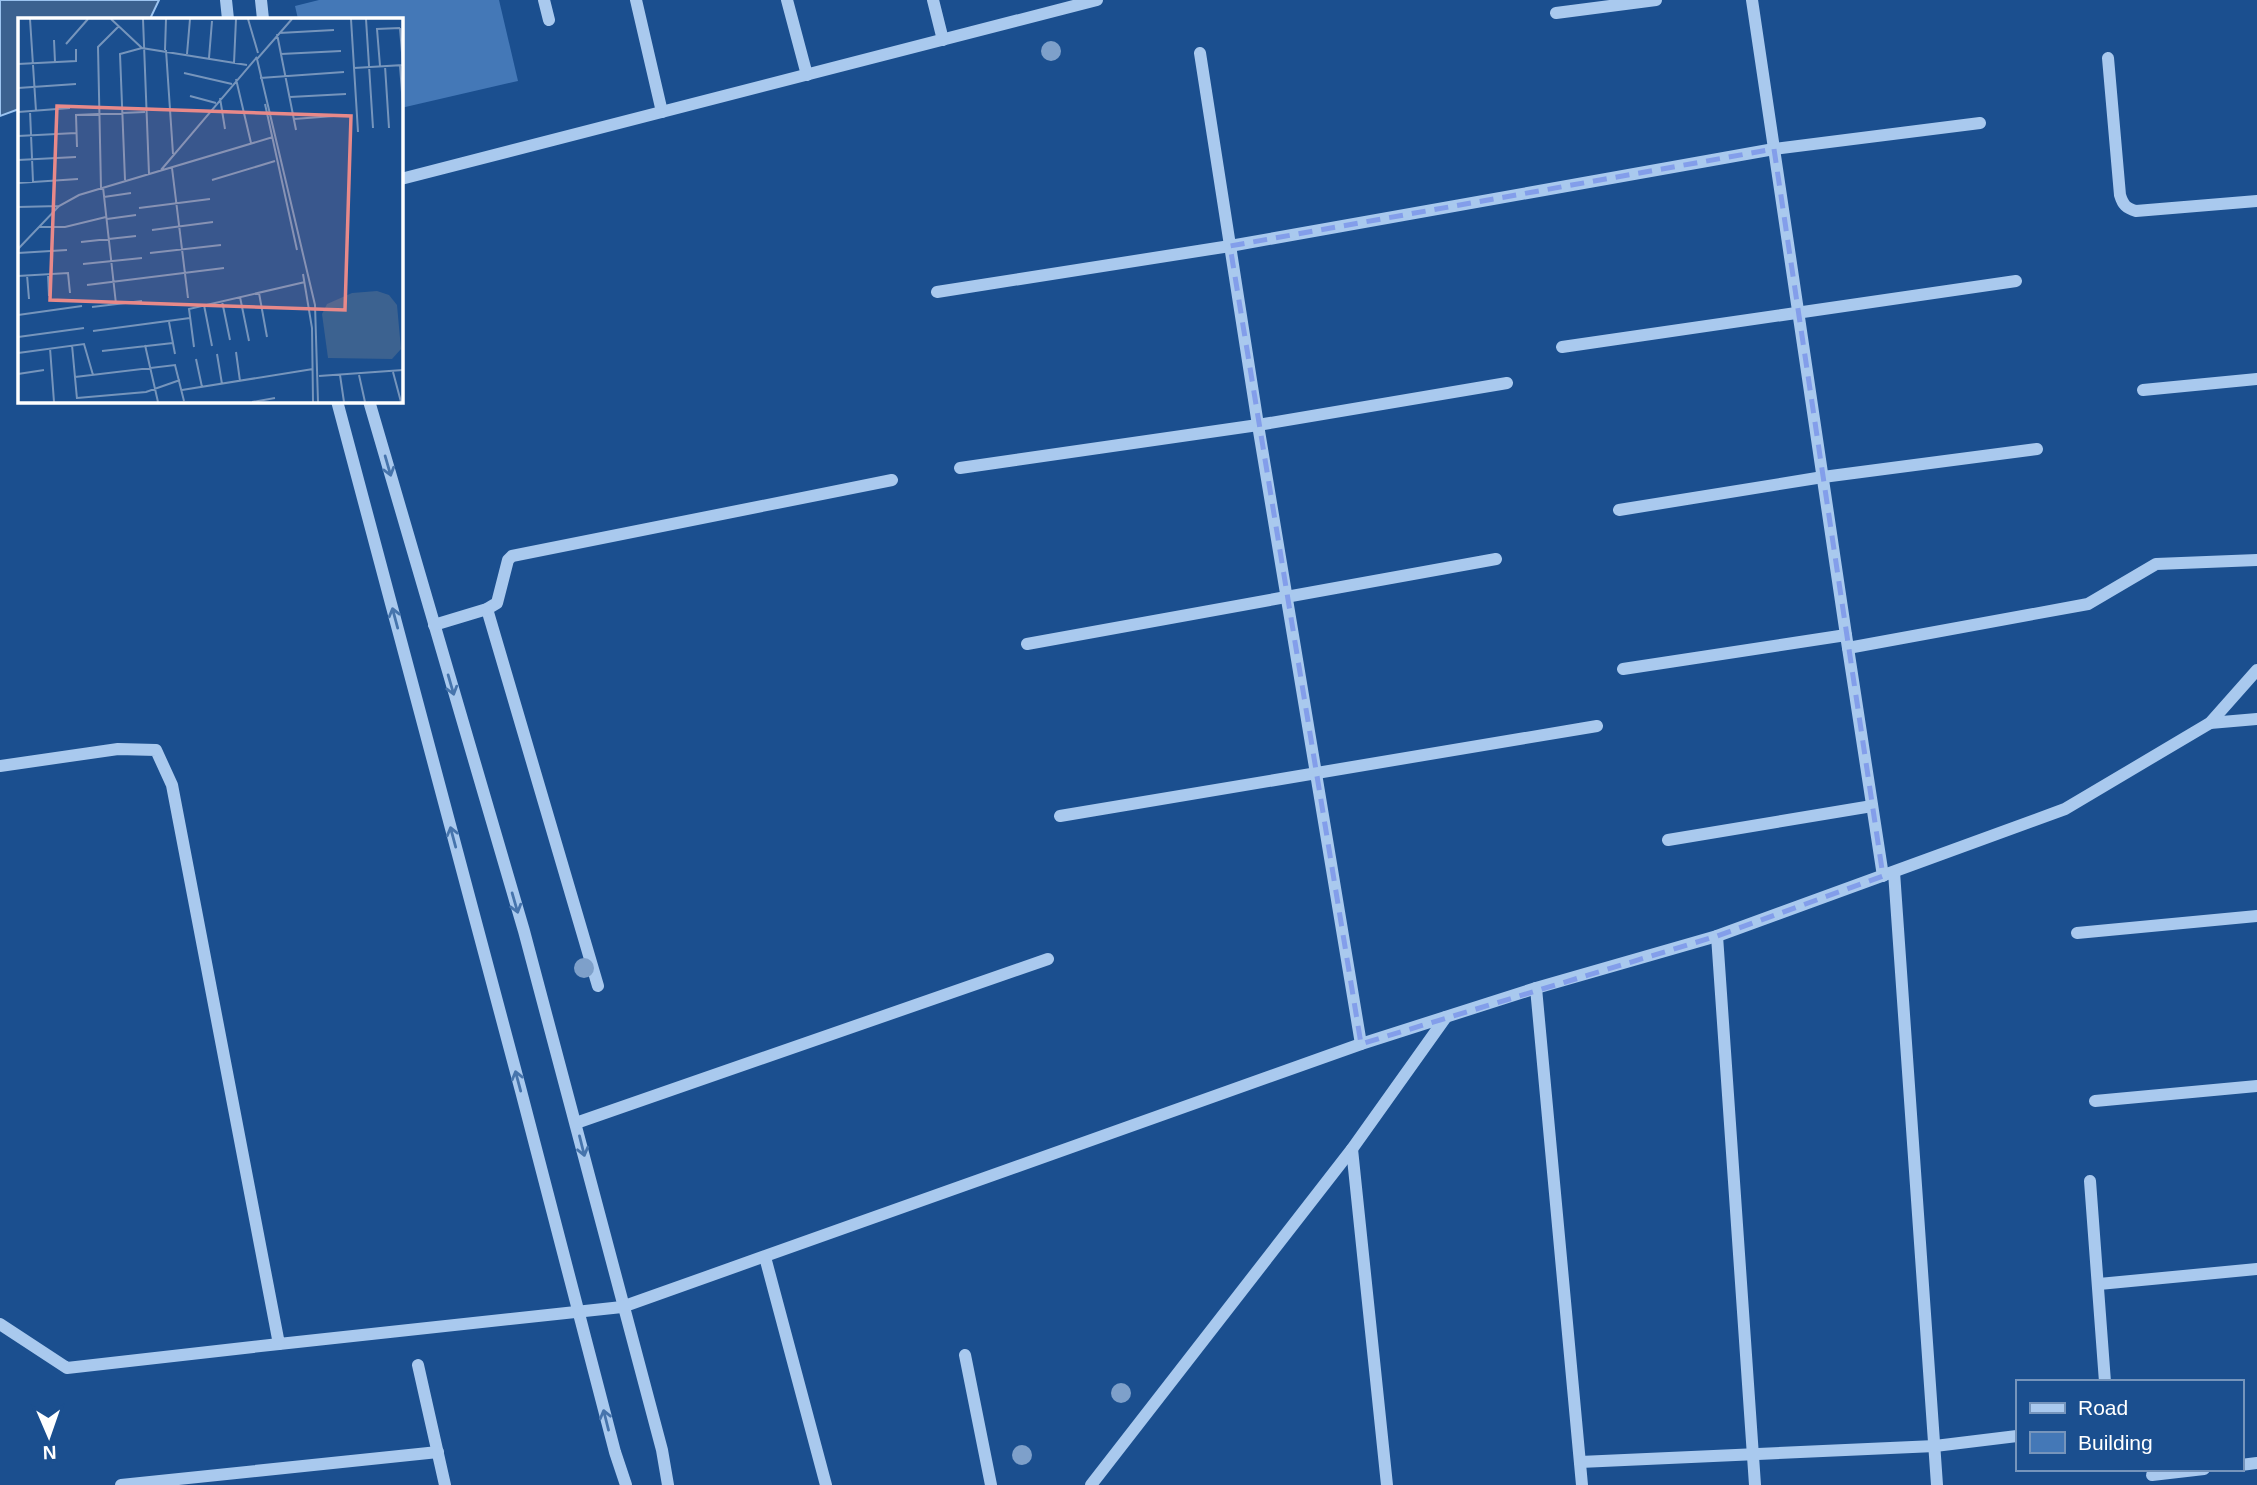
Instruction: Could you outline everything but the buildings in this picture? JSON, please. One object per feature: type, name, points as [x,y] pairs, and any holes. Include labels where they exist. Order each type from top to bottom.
[{"type":"street","points":[[226,0],[228,18]]},
{"type":"street","points":[[261,0],[263,18]]},
{"type":"street","points":[[544,0],[549,20]]},
{"type":"street","points":[[636,0],[662,112]]},
{"type":"street","points":[[787,0],[807,75]]},
{"type":"street","points":[[933,0],[943,40]]},
{"type":"street","points":[[402,179],[943,40],[1074,3],[1097,0]]},
{"type":"street","points":[[1556,13],[1656,0]]},
{"type":"street","points":[[1752,0],[1872,806],[1889,874],[1937,1485]]},
{"type":"street","points":[[1200,53],[1258,425],[1361,1044]]},
{"type":"street","points":[[2108,58],[2120,195],[2122,203],[2128,209],[2136,211],[2257,201]]},
{"type":"street","points":[[937,292],[1230,246],[1774,149],[1980,122]]},
{"type":"street","points":[[1562,347],[2016,281]]},
{"type":"street","points":[[2143,390],[2257,379]]},
{"type":"street","points":[[960,468],[1258,425],[1507,383]]},
{"type":"street","points":[[337,402],[615,1452],[626,1485]]},
{"type":"street","points":[[369,402],[524,931],[662,1450],[668,1485]]},
{"type":"street","points":[[1619,510],[1823,477],[2037,449]]},
{"type":"street","points":[[434,625],[497,604],[508,560],[512,556],[892,480]]},
{"type":"street","points":[[1027,644],[1496,559]]},
{"type":"street","points":[[1623,669],[1847,642],[2088,604],[2155,564],[2257,560]]},
{"type":"street","points":[[487,609],[598,986]]},
{"type":"street","points":[[0,1324],[66,1368],[622,1307],[1361,1044],[1536,988],[1717,936],[2065,809],[2210,723],[2257,670]]},
{"type":"street","points":[[2210,723],[2257,719]]},
{"type":"street","points":[[1060,816],[1597,726]]},
{"type":"street","points":[[0,766],[118,749],[156,750],[172,785],[279,1344]]},
{"type":"street","points":[[1668,840],[1872,806]]},
{"type":"street","points":[[2077,933],[2257,916]]},
{"type":"street","points":[[1717,936],[1755,1485]]},
{"type":"street","points":[[576,1123],[1048,959]]},
{"type":"street","points":[[1536,988],[1582,1485]]},
{"type":"street","points":[[1091,1485],[1352,1149],[1447,1017]]},
{"type":"street","points":[[2095,1101],[2257,1086]]},
{"type":"street","points":[[1352,1149],[1387,1485]]},
{"type":"street","points":[[2090,1181],[2105,1380]]},
{"type":"street","points":[[765,1256],[826,1485]]},
{"type":"street","points":[[2099,1284],[2257,1269]]},
{"type":"street","points":[[965,1355],[991,1485]]},
{"type":"street","points":[[418,1365],[445,1485]]},
{"type":"street","points":[[1580,1462],[1935,1446],[2016,1436]]},
{"type":"street","points":[[121,1485],[438,1451]]},
{"type":"street","points":[[2152,1475],[2187,1471]]},
{"type":"highlighted area","points":[[1774,149],[1883,876],[1717,936],[1361,1044],[1230,246]]},
{"type":"water","points":[[0,0],[159,0],[150,18],[18,18],[18,109],[0,116]]}]
